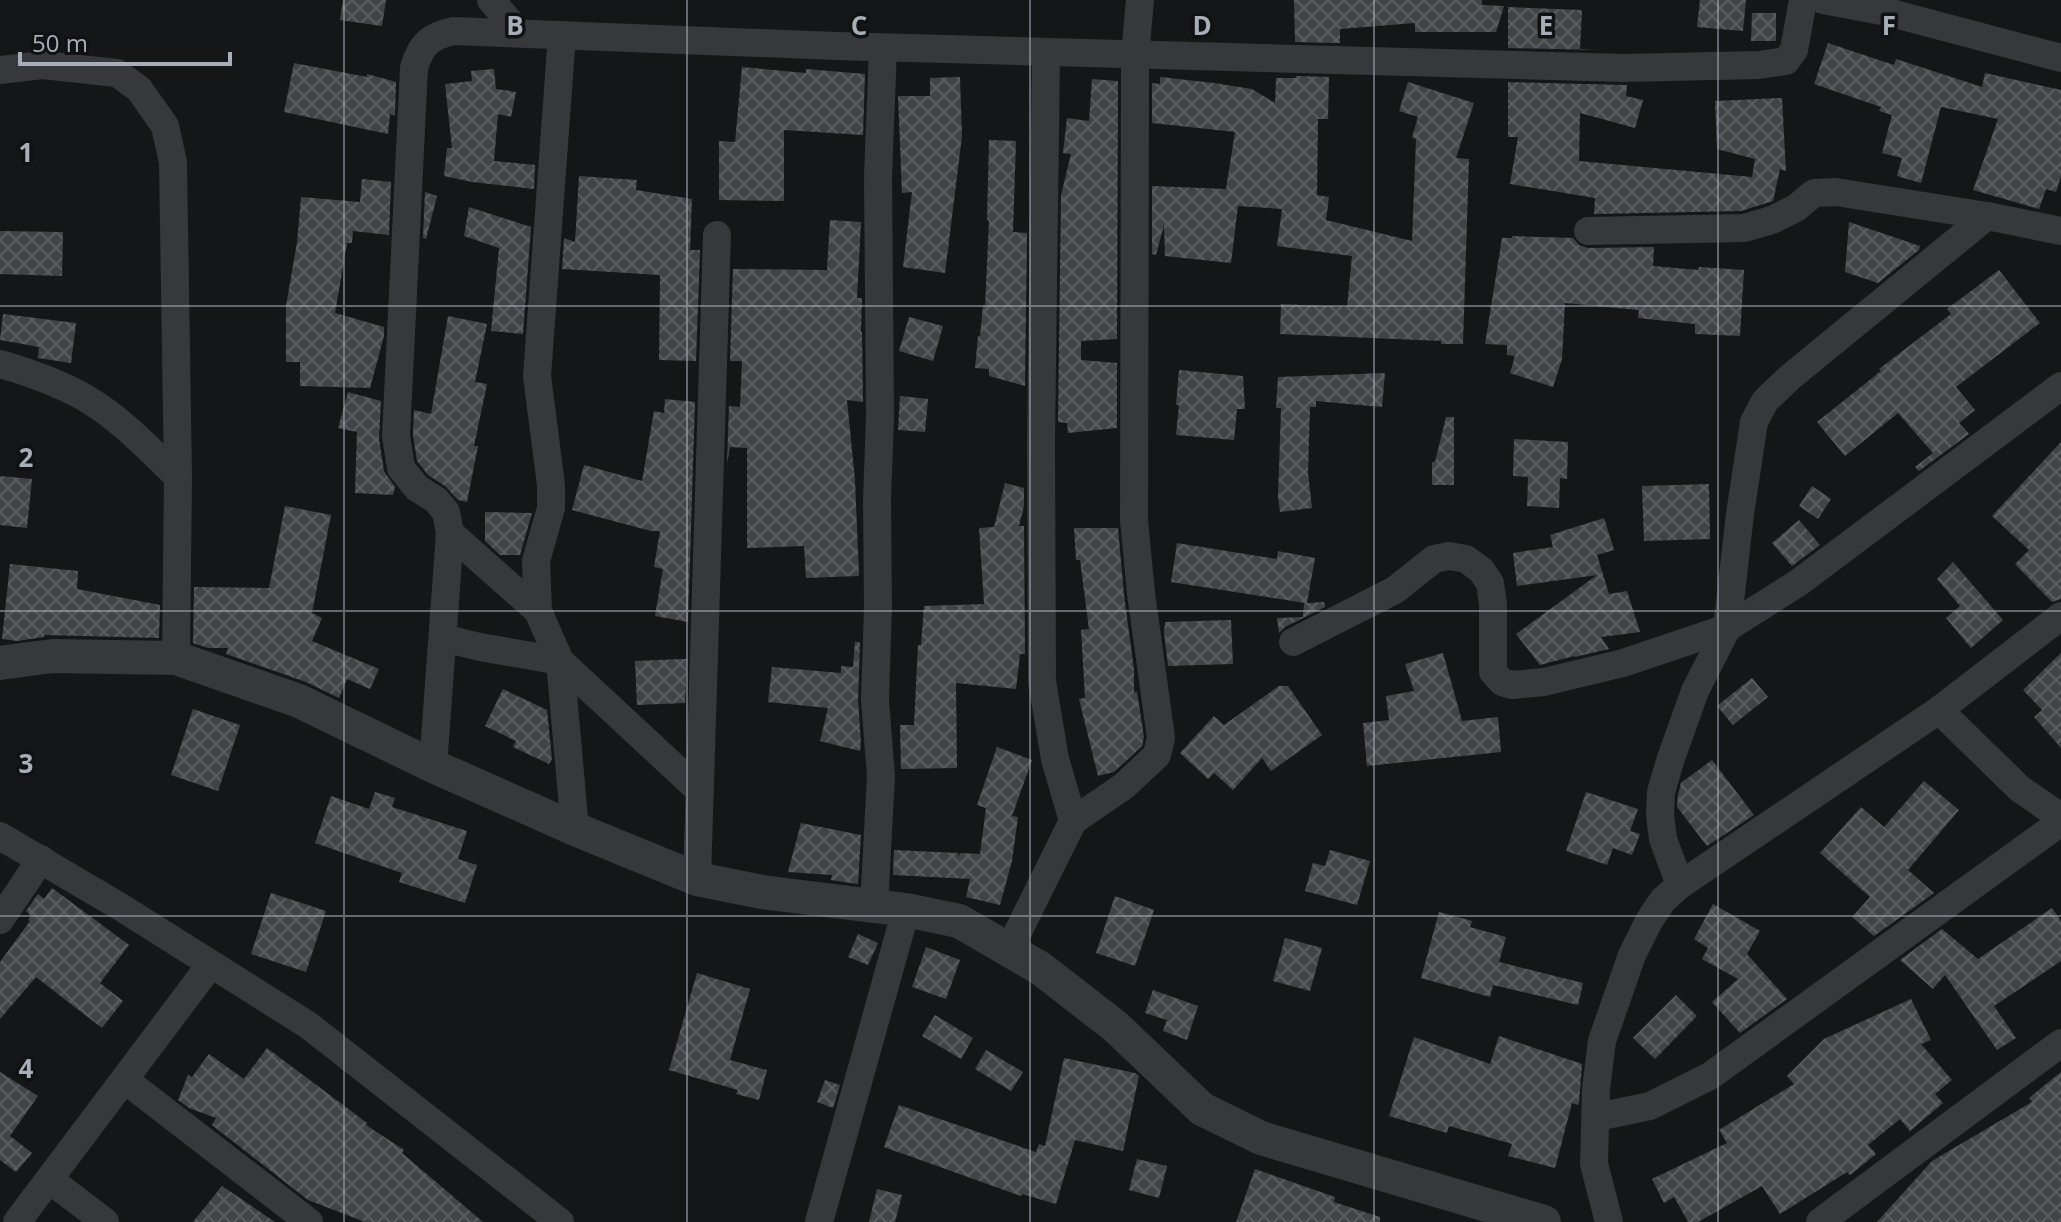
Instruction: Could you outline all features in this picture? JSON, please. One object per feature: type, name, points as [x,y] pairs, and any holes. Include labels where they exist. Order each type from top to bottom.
[{"type":"street","points":[[491,0],[519,33]]},
{"type":"street","points":[[1009,950],[1073,821],[1124,786],[1157,755],[1161,738],[1134,520],[1135,56],[1140,0]]},
{"type":"street","points":[[433,766],[450,533],[446,512],[436,500],[417,488],[401,468],[396,436],[414,68],[419,50],[437,35],[454,31],[1135,56],[1623,68],[1759,65],[1786,61],[1793,54],[1803,0]]},
{"type":"street","points":[[1823,0],[1887,12],[2061,58]]},
{"type":"street","points":[[562,35],[537,376],[551,485],[551,508],[536,561],[538,611],[560,661],[575,829]]},
{"type":"street","points":[[819,1222],[890,908],[875,700],[880,417],[878,176],[883,48]]},
{"type":"street","points":[[1046,53],[1042,681],[1055,759],[1073,821]]},
{"type":"street","points":[[0,70],[42,65],[117,73],[139,89],[165,126],[173,162],[178,477],[176,658]]},
{"type":"street","points":[[1588,231],[1744,228],[1772,220],[1796,208],[1814,193],[1836,192],[2061,231]]},
{"type":"street","points":[[1680,885],[1663,839],[1661,792],[1695,691],[1727,628],[1754,422],[1765,401],[1789,378],[1987,216]]},
{"type":"street","points":[[697,879],[717,235]]},
{"type":"street","points":[[0,364],[43,377],[89,400],[127,429],[178,477]]},
{"type":"street","points":[[1293,642],[1395,590],[1434,559],[1449,556],[1466,559],[1481,570],[1490,583],[1493,672],[1502,682],[1512,685],[1544,682],[1623,663],[1727,628],[1798,583],[2061,386]]},
{"type":"street","points":[[450,533],[538,611]]},
{"type":"street","points":[[1609,1222],[1594,1164],[1596,1089],[1602,1041],[1632,955],[1663,900],[1680,885],[1939,710],[2061,616]]},
{"type":"street","points":[[443,638],[560,661],[700,791]]},
{"type":"street","points":[[0,663],[53,656],[176,658],[299,701],[433,766],[697,879],[762,892],[890,908],[959,921],[1040,968],[1116,1027],[1202,1109],[1261,1138],[1544,1222]]},
{"type":"street","points":[[1597,1117],[1650,1106],[1710,1076],[2061,820],[2020,789],[1939,710]]},
{"type":"street","points":[[0,836],[308,1025],[552,1219]]},
{"type":"street","points":[[0,920],[41,859]]},
{"type":"street","points":[[17,1222],[211,964]]},
{"type":"street","points":[[1820,1222],[2061,1043]]},
{"type":"street","points":[[125,1080],[309,1222]]},
{"type":"street","points":[[50,1180],[105,1222]]},
{"type":"building","points":[[343,0],[386,0],[382,26],[340,20]]},
{"type":"building","points":[[1294,0],[1482,0],[1482,5],[1504,6],[1496,32],[1415,32],[1415,23],[1340,29],[1340,43],[1295,42]]},
{"type":"building","points":[[1700,0],[1746,0],[1743,31],[1697,27]]},
{"type":"building","points":[[1508,7],[1582,10],[1580,49],[1598,50],[1508,48]]},
{"type":"building","points":[[1752,13],[1776,13],[1776,41],[1751,41]]},
{"type":"building","points":[[1828,43],[1894,65],[1896,59],[1982,87],[1985,73],[2061,90],[2061,176],[2056,192],[2046,189],[2039,209],[1973,190],[1998,119],[1941,107],[1921,183],[1897,176],[1902,158],[1882,153],[1892,115],[1879,111],[1881,107],[1814,84]]},
{"type":"building","points":[[294,63],[367,77],[367,74],[396,82],[395,116],[390,114],[388,134],[284,112]]},
{"type":"building","points":[[742,67],[865,74],[863,135],[784,130],[784,201],[719,200],[719,141],[735,142]]},
{"type":"building","points":[[494,69],[496,89],[516,92],[511,117],[498,114],[494,161],[535,165],[534,189],[444,176],[447,148],[452,148],[445,84],[472,81],[471,71]]},
{"type":"building","points":[[960,77],[962,136],[945,273],[903,267],[912,192],[902,193],[898,96],[930,96],[930,78]]},
{"type":"building","points":[[1160,77],[1252,89],[1275,103],[1276,78],[1329,77],[1328,119],[1318,119],[1317,195],[1329,197],[1326,220],[1412,241],[1416,139],[1412,137],[1418,117],[1399,111],[1408,82],[1474,103],[1456,158],[1469,159],[1463,344],[1280,334],[1281,304],[1347,307],[1352,256],[1277,246],[1282,209],[1238,206],[1231,263],[1165,256],[1164,225],[1156,255],[1152,254],[1152,186],[1226,189],[1235,132],[1152,123],[1152,83],[1160,84]]},
{"type":"building","points":[[1092,79],[1118,81],[1117,339],[1081,341],[1081,360],[1117,363],[1117,428],[1068,433],[1067,423],[1058,422],[1061,195],[1071,154],[1063,153],[1067,118],[1089,121]]},
{"type":"building","points":[[1508,82],[1627,85],[1626,96],[1643,100],[1635,128],[1580,113],[1579,161],[1752,177],[1755,159],[1717,149],[1715,101],[1782,98],[1786,171],[1780,169],[1773,201],[1741,211],[1594,214],[1595,198],[1510,184],[1518,137],[1508,137]]},
{"type":"building","points":[[989,140],[1016,141],[1013,232],[1027,233],[1025,386],[989,376],[989,369],[975,368],[985,306]]},
{"type":"building","points":[[579,176],[637,180],[636,190],[692,199],[690,250],[700,250],[696,361],[659,360],[660,275],[562,269],[564,238],[575,242]]},
{"type":"building","points":[[362,179],[391,182],[389,235],[353,231],[352,243],[347,243],[335,313],[384,327],[370,388],[300,386],[300,362],[286,362],[286,306],[301,197],[360,202]]},
{"type":"building","points":[[425,192],[437,196],[426,239],[423,238]]},
{"type":"building","points":[[469,207],[531,227],[523,334],[491,331],[499,248],[464,236]]},
{"type":"building","points":[[830,220],[861,222],[857,298],[862,298],[863,402],[847,400],[855,480],[859,576],[806,578],[804,546],[747,548],[747,448],[730,447],[727,464],[729,406],[740,407],[742,361],[730,361],[733,269],[827,270]]},
{"type":"building","points":[[1849,222],[1920,246],[1919,250],[1878,283],[1845,272]]},
{"type":"building","points":[[0,231],[63,232],[62,276],[0,274]]},
{"type":"building","points":[[1502,238],[1573,238],[1579,245],[1588,248],[1654,247],[1653,266],[1744,270],[1740,336],[1695,334],[1695,324],[1638,318],[1639,310],[1565,303],[1562,359],[1553,387],[1510,373],[1515,356],[1507,355],[1507,345],[1485,344]]},
{"type":"building","points":[[1999,270],[2040,323],[1956,387],[1975,410],[1959,423],[1969,434],[1919,471],[1915,467],[1933,453],[1898,413],[1845,456],[1817,422],[1951,314],[1947,309]]},
{"type":"building","points":[[3,314],[76,323],[71,363],[38,358],[39,347],[0,340]]},
{"type":"building","points":[[448,316],[487,324],[475,382],[487,384],[474,446],[478,446],[467,502],[458,500],[445,486],[428,475],[417,461],[413,435],[414,410],[431,414]]},
{"type":"building","points":[[909,317],[943,326],[933,361],[899,351]]},
{"type":"building","points":[[1179,370],[1243,376],[1245,409],[1237,409],[1234,440],[1176,435]]},
{"type":"building","points":[[1385,373],[1382,407],[1316,401],[1316,407],[1310,407],[1308,473],[1312,508],[1280,512],[1281,408],[1276,408],[1278,377]]},
{"type":"building","points":[[348,392],[381,401],[379,439],[384,471],[395,487],[393,495],[355,493],[357,432],[338,428]]},
{"type":"building","points":[[900,396],[928,399],[925,432],[898,430]]},
{"type":"building","points":[[665,399],[695,402],[688,622],[655,616],[663,569],[654,567],[660,531],[572,510],[584,465],[642,481],[654,411],[664,413]]},
{"type":"building","points":[[1446,417],[1454,417],[1454,485],[1432,485],[1432,462],[1435,462]]},
{"type":"building","points":[[1514,439],[1568,442],[1567,479],[1560,478],[1559,508],[1527,506],[1528,477],[1513,476]]},
{"type":"building","points":[[2061,442],[2061,599],[2052,602],[2015,564],[2029,550],[1992,516]]},
{"type":"building","points":[[0,476],[32,479],[27,528],[0,525]]},
{"type":"building","points":[[1005,483],[1024,488],[1019,526],[1024,526],[1025,654],[1020,654],[1016,689],[956,683],[957,768],[901,769],[900,725],[914,725],[918,645],[921,645],[924,606],[984,604],[979,528],[994,527]]},
{"type":"building","points":[[1709,484],[1710,539],[1644,541],[1642,486]]},
{"type":"building","points":[[1812,486],[1831,499],[1818,519],[1799,506]]},
{"type":"building","points":[[285,506],[331,515],[312,613],[322,618],[312,641],[379,669],[370,689],[347,679],[339,698],[306,682],[226,654],[228,648],[208,648],[193,643],[194,587],[269,588]]},
{"type":"building","points":[[485,512],[532,513],[520,555],[500,555],[485,541]]},
{"type":"building","points":[[1604,518],[1614,550],[1597,555],[1609,594],[1627,591],[1640,632],[1601,637],[1609,649],[1540,665],[1516,634],[1597,575],[1517,586],[1513,553],[1553,547],[1550,535]]},
{"type":"building","points":[[1799,520],[1820,545],[1792,566],[1772,543]]},
{"type":"building","points":[[1074,528],[1118,528],[1134,692],[1137,692],[1144,737],[1142,746],[1114,772],[1098,776],[1079,699],[1085,698],[1081,630],[1089,629],[1080,560],[1076,560]]},
{"type":"building","points":[[1177,543],[1277,559],[1278,551],[1315,558],[1307,603],[1324,602],[1325,607],[1279,633],[1277,618],[1303,617],[1305,603],[1171,582]]},
{"type":"building","points":[[1953,562],[2003,620],[1971,648],[1946,618],[1960,606],[1937,579]]},
{"type":"building","points":[[10,564],[78,571],[77,589],[160,605],[159,638],[44,635],[17,641],[2,639]]},
{"type":"building","points":[[1231,620],[1233,664],[1168,666],[1165,622]]},
{"type":"building","points":[[855,642],[860,642],[860,751],[820,741],[828,708],[768,702],[772,667],[841,673],[841,666],[853,667]]},
{"type":"building","points":[[1443,653],[1462,721],[1498,717],[1501,752],[1367,766],[1363,723],[1389,720],[1386,696],[1414,691],[1405,664]]},
{"type":"building","points":[[2061,653],[2061,748],[2034,717],[2042,710],[2023,690]]},
{"type":"building","points":[[687,659],[685,703],[637,705],[635,661]]},
{"type":"building","points":[[1752,678],[1768,697],[1733,725],[1717,706]]},
{"type":"building","points":[[1279,686],[1288,686],[1322,735],[1271,771],[1262,758],[1233,790],[1214,773],[1208,779],[1180,753],[1214,716],[1224,725]]},
{"type":"building","points":[[503,689],[547,710],[552,759],[549,764],[513,747],[516,741],[485,726]]},
{"type":"building","points":[[193,709],[240,725],[218,791],[171,775]]},
{"type":"building","points":[[997,747],[1032,760],[1012,816],[1018,817],[1012,861],[1000,905],[966,897],[970,879],[893,875],[894,850],[958,853],[958,857],[960,853],[980,854],[986,808],[977,805]]},
{"type":"building","points":[[1712,760],[1754,815],[1707,846],[1677,807],[1681,783]]},
{"type":"building","points":[[1924,781],[1959,810],[1908,870],[1934,893],[1874,936],[1852,917],[1870,897],[1820,853],[1861,807],[1884,827]]},
{"type":"building","points":[[375,792],[395,798],[392,807],[467,831],[458,859],[477,865],[465,903],[399,882],[402,873],[315,843],[331,796],[369,809]]},
{"type":"building","points":[[1586,792],[1638,809],[1630,831],[1640,834],[1632,855],[1613,848],[1607,865],[1566,851]]},
{"type":"building","points":[[801,823],[861,835],[858,884],[831,880],[832,875],[788,872]]},
{"type":"building","points":[[1330,850],[1370,861],[1357,905],[1305,891],[1313,863],[1325,866]]},
{"type":"building","points":[[52,888],[129,945],[100,983],[123,1001],[102,1028],[36,977],[0,1019],[0,962],[30,921],[31,916],[26,911],[38,894],[44,899]]},
{"type":"building","points":[[271,893],[326,911],[306,972],[251,954]]},
{"type":"building","points":[[1115,896],[1154,910],[1135,966],[1096,953]]},
{"type":"building","points":[[1713,904],[1760,931],[1747,954],[1787,999],[1740,1033],[1712,1002],[1738,979],[1702,959],[1708,948],[1694,939]]},
{"type":"building","points":[[2052,908],[2061,921],[2061,961],[1994,1006],[2016,1038],[1997,1050],[1945,975],[1933,989],[1900,960],[1942,929],[1978,959]]},
{"type":"building","points":[[1439,912],[1472,921],[1470,927],[1506,937],[1499,962],[1583,983],[1578,1005],[1493,985],[1490,997],[1421,978]]},
{"type":"building","points":[[858,934],[878,943],[868,965],[848,957]]},
{"type":"building","points":[[1285,938],[1322,948],[1310,991],[1273,981]]},
{"type":"building","points":[[926,947],[960,960],[946,999],[912,987]]},
{"type":"building","points":[[697,973],[750,989],[730,1060],[767,1070],[759,1100],[736,1094],[738,1090],[669,1070]]},
{"type":"building","points":[[1153,990],[1198,1006],[1187,1040],[1163,1031],[1167,1020],[1145,1013]]},
{"type":"building","points":[[1676,995],[1697,1016],[1655,1059],[1633,1038]]},
{"type":"building","points":[[1911,999],[1931,1040],[1921,1044],[1952,1080],[1935,1094],[1943,1103],[1910,1131],[1900,1119],[1868,1145],[1876,1154],[1850,1175],[1847,1172],[1780,1214],[1762,1186],[1698,1222],[1688,1222],[1674,1197],[1664,1203],[1652,1179],[1727,1143],[1719,1130],[1794,1084],[1787,1076],[1824,1039]]},
{"type":"building","points":[[935,1015],[973,1038],[961,1059],[922,1036]]},
{"type":"building","points":[[1499,1036],[1582,1064],[1579,1103],[1572,1103],[1555,1168],[1508,1156],[1512,1144],[1449,1126],[1447,1133],[1389,1116],[1414,1037],[1490,1064]]},
{"type":"building","points":[[267,1048],[366,1125],[404,1150],[402,1153],[483,1222],[365,1222],[308,1200],[212,1125],[216,1118],[189,1108],[178,1100],[188,1075],[192,1077],[209,1054],[244,1079]]},
{"type":"building","points":[[986,1050],[1023,1072],[1011,1091],[975,1069]]},
{"type":"building","points":[[1064,1058],[1139,1076],[1123,1151],[1075,1140],[1056,1204],[1021,1196],[884,1147],[899,1105],[1036,1152],[1039,1144],[1045,1146]]},
{"type":"building","points":[[0,1072],[38,1096],[10,1136],[32,1153],[16,1172],[0,1160]]},
{"type":"building","points":[[2061,1072],[2061,1222],[1877,1222],[1932,1161],[2032,1102],[2029,1098]]},
{"type":"building","points":[[825,1080],[840,1085],[833,1108],[817,1102]]},
{"type":"building","points":[[1137,1159],[1167,1166],[1159,1198],[1129,1190]]},
{"type":"building","points":[[1255,1169],[1335,1197],[1334,1202],[1380,1217],[1380,1222],[1236,1222]]},
{"type":"building","points":[[222,1186],[275,1222],[193,1222]]},
{"type":"building","points":[[877,1189],[902,1195],[895,1222],[869,1222]]}]
